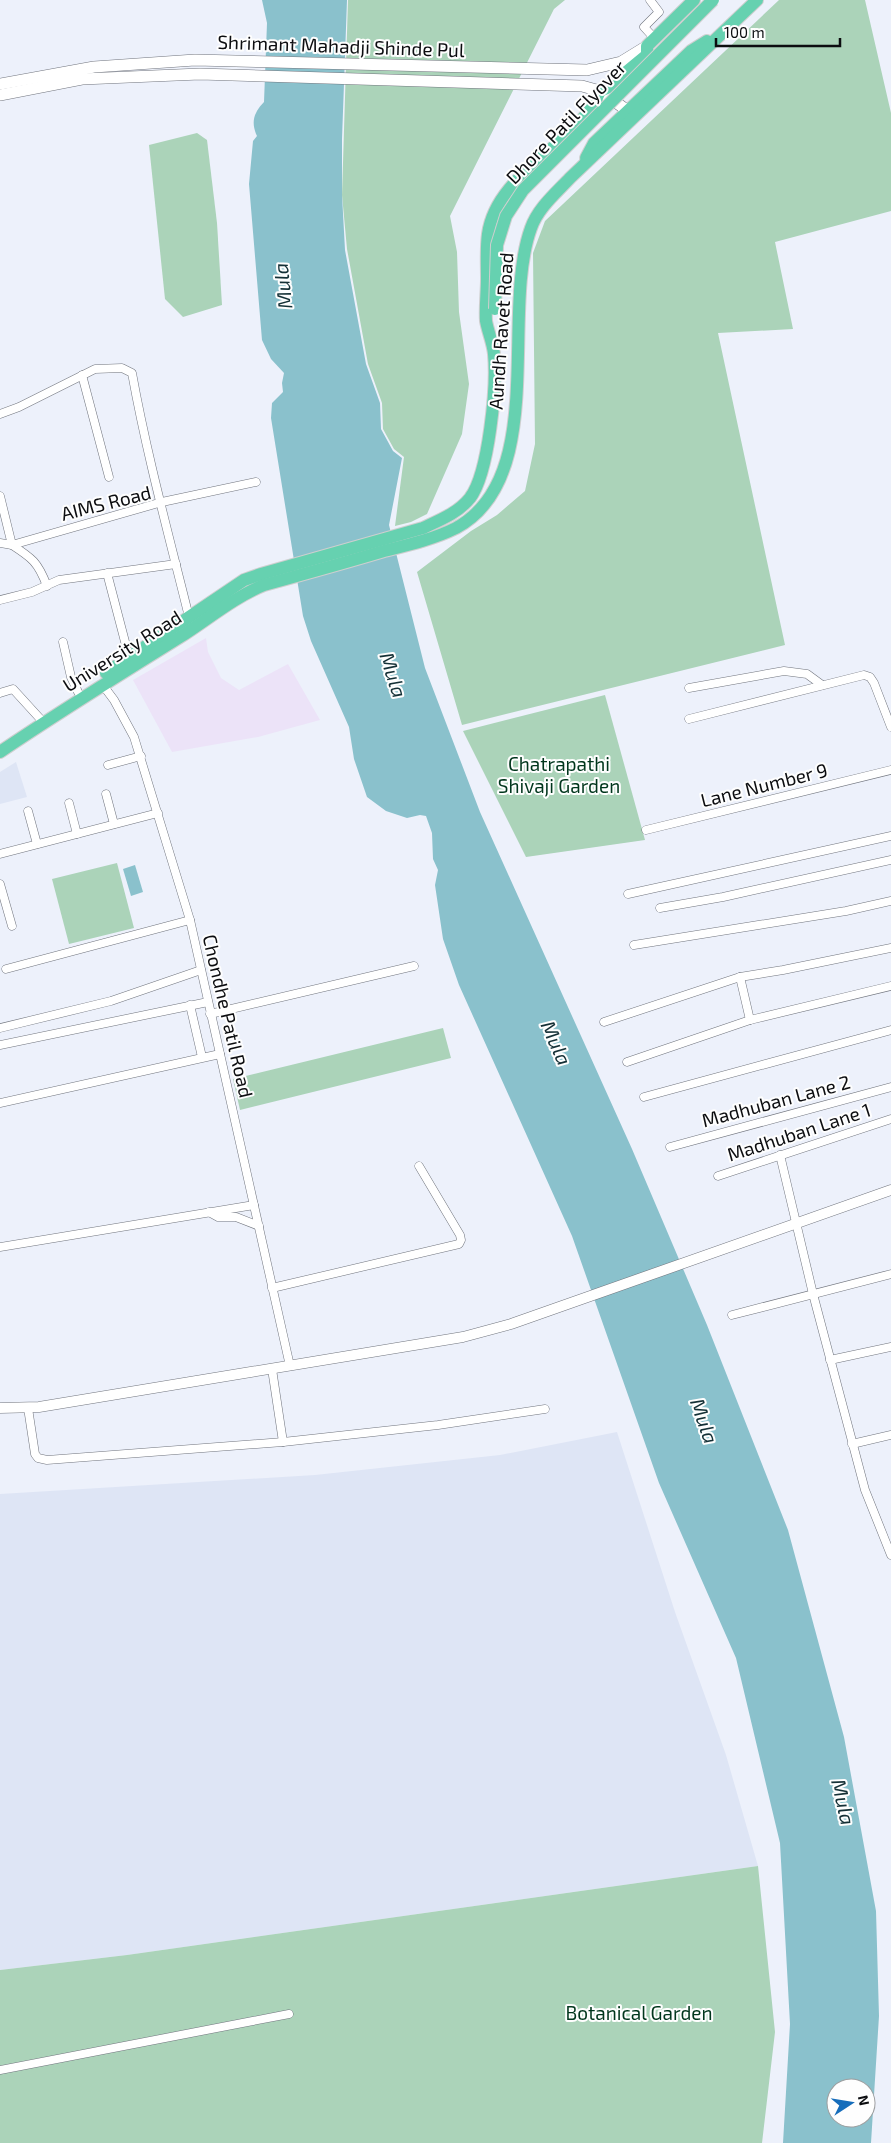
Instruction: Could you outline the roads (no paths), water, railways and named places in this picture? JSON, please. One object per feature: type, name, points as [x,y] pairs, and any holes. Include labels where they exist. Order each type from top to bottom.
[{"type":"main road","points":[[600,91],[607,88],[647,55],[651,42],[694,0]]},
{"type":"main road","name":"Dhore Patil Flyover","points":[[494,354],[497,245],[506,216],[523,190],[713,0]]},
{"type":"main road","name":"Aundh Ravet Road","points":[[424,534],[456,528],[475,515],[490,497],[501,476],[509,452],[514,422],[525,247],[532,226],[544,205],[757,0]]},
{"type":"main road","points":[[580,169],[594,143],[691,51],[727,30]]},
{"type":"main road","name":"Shrimant Mahadji Shinde Pul","points":[[95,72],[195,60],[587,70],[621,62],[651,42]]},
{"type":"main road","points":[[0,84],[95,72]]},
{"type":"main road","name":"Shrimant Mahadji Shinde Pul","points":[[95,72],[582,86],[600,91]]},
{"type":"main road","points":[[0,95],[81,74]]},
{"type":"main road","points":[[600,91],[628,111]]},
{"type":"main road","name":"Aundh Ravet Road","points":[[424,534],[470,498],[481,476],[492,418],[494,354],[486,321],[488,235],[492,213],[510,189],[577,124],[596,100],[600,91]]},
{"type":"main road","name":"University Road","points":[[0,743],[102,684],[191,623],[244,580],[263,579],[424,534]]},
{"type":"main road","name":"University Road","points":[[0,752],[78,692],[129,657],[191,623]]},
{"type":"street","points":[[650,0],[658,12],[644,27],[651,42]]},
{"type":"street","points":[[0,414],[19,407],[95,369],[122,368],[132,374],[143,433],[162,502],[256,482]]},
{"type":"street","points":[[82,375],[109,477]]},
{"type":"street","points":[[0,496],[4,544],[31,557],[40,567],[47,586]]},
{"type":"street","name":"AIMS Road","points":[[4,544],[162,502],[191,623]]},
{"type":"street","points":[[0,600],[32,592],[59,580],[176,564]]},
{"type":"street","points":[[108,573],[129,657]]},
{"type":"street","points":[[63,642],[71,677],[78,692]]},
{"type":"street","points":[[689,688],[784,671],[807,674],[822,685]]},
{"type":"street","points":[[689,719],[864,675],[870,677],[891,727]]},
{"type":"street","name":"Chondhe Patil Road","points":[[102,684],[114,700],[134,737],[190,920],[290,1366]]},
{"type":"street","points":[[0,693],[13,689],[42,720]]},
{"type":"street","points":[[108,765],[141,756]]},
{"type":"street","name":"Lane Number 9","points":[[646,830],[891,770]]},
{"type":"street","points":[[106,794],[114,824]]},
{"type":"street","points":[[69,803],[76,834]]},
{"type":"street","points":[[28,811],[37,844]]},
{"type":"street","points":[[0,854],[158,813]]},
{"type":"street","points":[[628,894],[891,836]]},
{"type":"street","points":[[660,908],[723,897],[891,860]]},
{"type":"street","points":[[0,884],[12,926]]},
{"type":"street","points":[[634,945],[837,913],[891,901]]},
{"type":"street","points":[[6,969],[190,920]]},
{"type":"street","points":[[604,1022],[740,977],[891,948]]},
{"type":"street","points":[[210,1014],[414,966]]},
{"type":"street","points":[[0,1028],[111,1001],[201,970]]},
{"type":"street","points":[[740,977],[750,1020]]},
{"type":"street","points":[[626,1062],[750,1020],[891,986]]},
{"type":"street","points":[[0,1045],[208,1002]]},
{"type":"street","points":[[190,1005],[202,1058]]},
{"type":"street","points":[[644,1097],[891,1030]]},
{"type":"street","points":[[0,1103],[220,1054]]},
{"type":"street","name":"Madhuban Lane 2","points":[[670,1147],[891,1086]]},
{"type":"street","name":"Madhuban Lane 1","points":[[718,1176],[891,1119]]},
{"type":"street","points":[[780,1155],[798,1223],[813,1294],[864,1490],[891,1555]]},
{"type":"street","points":[[272,1288],[460,1244],[460,1235],[419,1166]]},
{"type":"street","points":[[0,1408],[28,1408],[464,1337],[511,1324],[891,1190]]},
{"type":"street","points":[[0,1247],[254,1205]]},
{"type":"street","points":[[209,1212],[218,1217],[236,1218],[259,1226]]},
{"type":"street","points":[[732,1315],[891,1274]]},
{"type":"street","points":[[830,1360],[891,1348]]},
{"type":"street","points":[[272,1369],[283,1442]]},
{"type":"street","points":[[28,1408],[35,1454],[38,1458],[47,1460],[283,1442],[438,1425],[546,1409]]},
{"type":"street","points":[[852,1444],[891,1435]]},
{"type":"street","points":[[0,2070],[289,2014]]},
{"type":"water","name":"Mula","points":[[262,0],[347,0],[342,139],[342,195],[345,250],[366,364],[380,403],[381,429],[393,451],[402,458],[389,525],[425,668],[480,812],[632,1149],[707,1325],[788,1530],[844,1737],[876,1911],[879,2016],[875,2078],[826,2078],[826,2128],[872,2128],[871,2143],[783,2143],[790,2024],[780,1843],[736,1658],[659,1483],[572,1236],[459,985],[443,939],[435,885],[438,870],[433,859],[432,833],[426,816],[420,815],[407,818],[386,811],[367,797],[354,759],[349,727],[311,641],[303,616],[271,418],[272,403],[283,392],[284,373],[271,359],[262,340],[249,184],[253,141],[257,136],[254,118],[257,110],[264,102],[267,23]]},
{"type":"water","points":[[135,865],[143,892],[131,896],[123,869]]},
{"type":"park label","name":"Chatrapathi Shivaji Garden","points":[[559,775]]},
{"type":"park label","name":"Botanical Garden","points":[[639,2013]]}]
